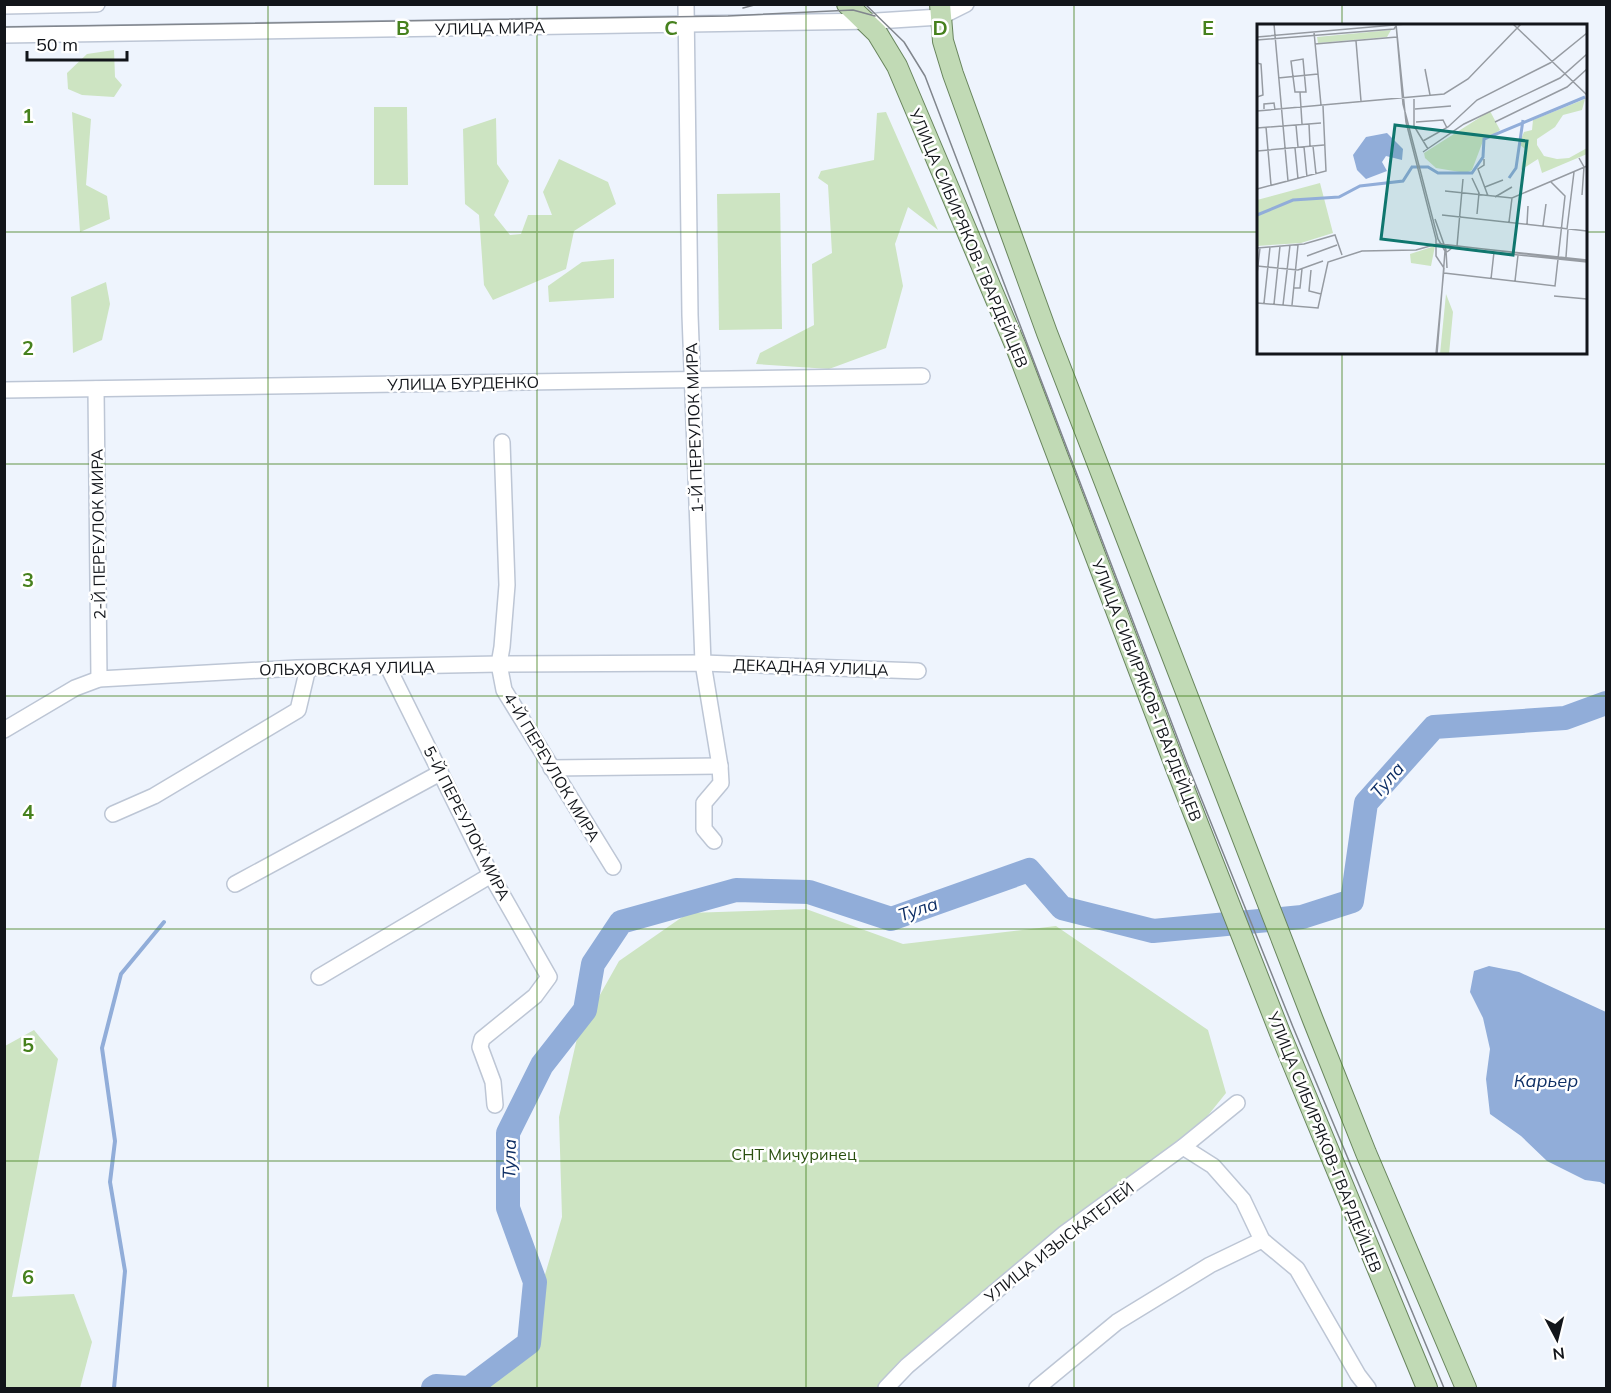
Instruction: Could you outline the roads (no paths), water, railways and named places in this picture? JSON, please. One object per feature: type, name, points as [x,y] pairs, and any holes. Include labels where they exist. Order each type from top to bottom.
[{"type":"main road","name":"УЛИЦА СИБИРЯКОВ-ГВАРДЕЙЦЕВ","points":[[847,4],[877,33],[897,66],[1016,347],[1176,768],[1280,1033],[1426,1389]]},
{"type":"main road","name":"УЛИЦА СИБИРЯКОВ-ГВАРДЕЙЦЕВ","points":[[940,10],[943,41],[952,74],[1035,300],[1313,1020],[1366,1153],[1466,1389]]},
{"type":"street","points":[[4,6],[97,4]]},
{"type":"street","name":"1-Й ПЕРЕУЛОК МИРА","points":[[686,4],[693,380],[703,663],[720,766],[720,783],[704,803],[704,829],[714,841]]},
{"type":"street","points":[[940,10],[966,4]]},
{"type":"street","name":"УЛИЦА МИРА","points":[[4,35],[864,21],[940,10]]},
{"type":"street","name":"УЛИЦА БУРДЕНКО","points":[[4,390],[922,376]]},
{"type":"street","name":"2-Й ПЕРЕУЛОК МИРА","points":[[96,389],[99,679]]},
{"type":"street","points":[[499,664],[507,585],[502,442]]},
{"type":"street","name":"ОЛЬХОВСКАЯ УЛИЦА","points":[[4,730],[75,688],[99,679],[309,668],[703,663]]},
{"type":"street","name":"ДЕКАДНАЯ УЛИЦА","points":[[703,663],[918,671]]},
{"type":"street","name":"4-Й ПЕРЕУЛОК МИРА","points":[[499,664],[504,690],[612,867]]},
{"type":"street","name":"5-Й ПЕРЕУЛОК МИРА","points":[[388,667],[491,875],[549,977],[535,996],[482,1039],[480,1047],[493,1082],[495,1105]]},
{"type":"street","points":[[113,814],[154,796],[298,710],[309,668]]},
{"type":"street","points":[[551,768],[720,766]]},
{"type":"street","points":[[235,884],[440,773]]},
{"type":"street","points":[[319,977],[491,875]]},
{"type":"street","name":"УЛИЦА ИЗЫСКАТЕЛЕЙ","points":[[886,1389],[908,1366],[1065,1233],[1183,1147],[1237,1103]]},
{"type":"street","points":[[1183,1147],[1213,1166],[1243,1200],[1262,1240],[1297,1269],[1368,1389]]},
{"type":"street","points":[[1037,1389],[1117,1322],[1210,1265],[1262,1240]]},
{"type":"water","name":"Карьер","points":[[1489,966],[1519,972],[1606,1012],[1606,1185],[1585,1180],[1547,1161],[1521,1136],[1490,1114],[1486,1079],[1490,1049],[1483,1018],[1470,992],[1474,971]]},
{"type":"waterway","name":"Тула","points":[[433,1388],[436,1386],[469,1388],[529,1343],[535,1282],[508,1208],[508,1133],[542,1065],[585,1010],[593,964],[621,922],[736,890],[809,892],[891,919],[1029,870],[1062,908],[1153,931],[1302,917],[1352,901],[1366,803],[1434,727],[1565,718],[1606,703]]},
{"type":"waterway","points":[[114,1388],[125,1271],[110,1182],[115,1141],[102,1048],[121,974],[164,922]]},
{"type":"tram line","points":[[743,8],[758,4]]},
{"type":"tram line","points":[[865,4],[904,42],[925,76],[1187,763],[1293,1027],[1444,1388]]},
{"type":"tram line","points":[[4,27],[728,16],[853,10],[875,16]]},
{"type":"park label","name":"СНТ Мичуринец","points":[[794,1154]]}]
